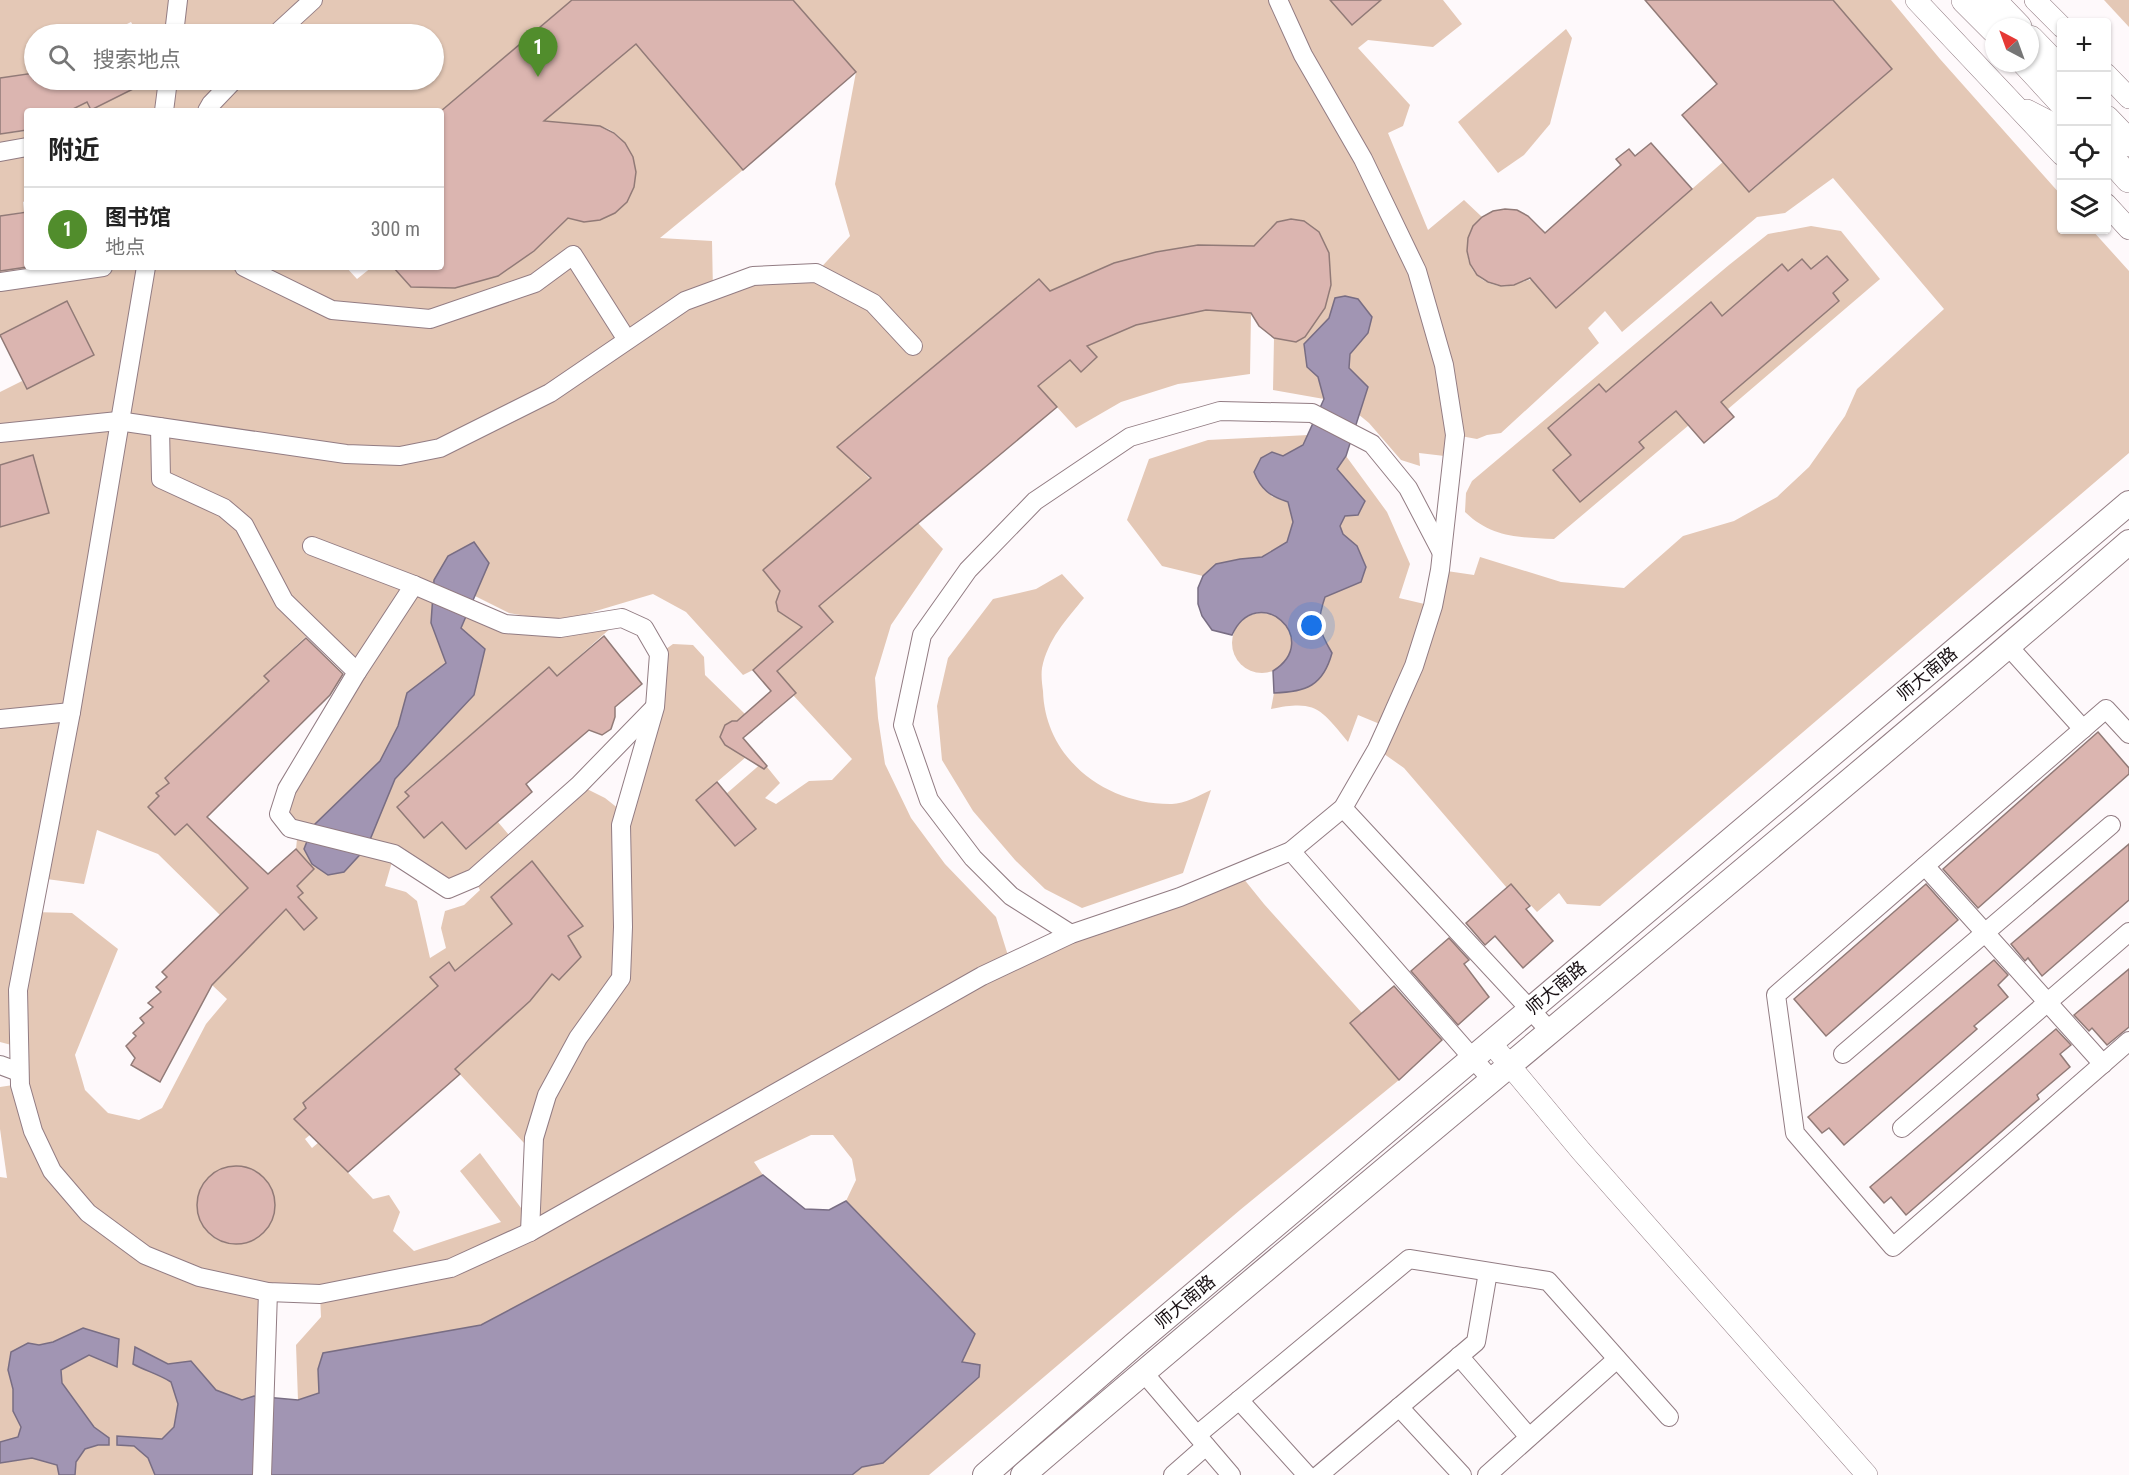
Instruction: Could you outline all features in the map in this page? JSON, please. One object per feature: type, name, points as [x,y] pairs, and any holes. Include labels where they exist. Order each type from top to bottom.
[{"type":"main road","points":[[1965,0],[1985,20]]},
{"type":"main road","points":[[1992,0],[2009,18]]},
{"type":"main road","points":[[2039,49],[2057,68]]},
{"type":"main road","points":[[2034,72],[2057,98]]},
{"type":"main road","points":[[2111,124],[2129,143]]},
{"type":"main road","points":[[2111,159],[2129,179]]},
{"type":"main road","name":"师大南路","points":[[985,1475],[1135,1344],[2129,502]]},
{"type":"main road","name":"师大南路","points":[[1023,1475],[1500,1072],[1714,896],[2009,647],[2129,542]]},
{"type":"street","points":[[175,24],[178,0]]},
{"type":"street","points":[[287,24],[313,0]]},
{"type":"street","points":[[145,270],[70,712],[18,990],[20,1085],[33,1131],[52,1171],[88,1213],[145,1255],[199,1277],[268,1292],[320,1294],[451,1268],[530,1232],[982,976],[1071,934],[1180,897],[1291,852],[1342,808],[1377,749],[1414,666],[1433,606],[1440,570],[1455,435],[1444,365],[1418,272],[1362,159],[1303,55],[1278,0]]},
{"type":"street","points":[[1916,0],[2057,151]]},
{"type":"street","points":[[2035,0],[2057,23]]},
{"type":"street","points":[[2111,79],[2129,98]]},
{"type":"street","points":[[164,108],[167,90]]},
{"type":"street","points":[[209,108],[224,90]]},
{"type":"street","points":[[2013,102],[2057,126]]},
{"type":"street","points":[[0,152],[24,148]]},
{"type":"street","points":[[2111,209],[2129,229]]},
{"type":"street","points":[[249,270],[332,310],[430,319],[535,283],[573,255],[627,340]]},
{"type":"street","points":[[0,282],[82,270]]},
{"type":"street","points":[[0,433],[118,421],[346,454],[400,456],[440,448],[550,393],[685,301],[753,276],[816,273],[873,303],[913,346]]},
{"type":"street","points":[[1071,934],[1011,896],[973,858],[928,800],[903,725],[922,635],[968,570],[1035,501],[1130,437],[1220,411],[1312,413],[1372,444],[1408,488],[1441,551]]},
{"type":"street","points":[[160,427],[161,479],[224,508],[244,525],[284,601],[357,672]]},
{"type":"street","points":[[312,546],[414,585],[505,624],[560,628],[622,618],[644,628],[659,654],[655,707],[621,825],[621,978],[578,1038],[547,1095],[534,1137],[530,1232]]},
{"type":"street","points":[[414,585],[357,672],[287,789],[279,814],[290,828],[394,854],[448,889],[474,878],[579,785],[655,707]]},
{"type":"street","points":[[2009,647],[2083,729]]},
{"type":"street","points":[[2129,734],[2106,709],[1776,995],[1795,1133],[1893,1247],[2129,1041]]},
{"type":"street","points":[[0,719],[70,712]]},
{"type":"street","points":[[1342,808],[1550,1031]]},
{"type":"street","points":[[1844,1054],[2111,825]]},
{"type":"street","points":[[1291,852],[1472,1059],[1500,1072],[1581,1151],[1867,1475]]},
{"type":"street","points":[[1926,866],[2103,1064]]},
{"type":"street","points":[[1902,1128],[2129,932]]},
{"type":"street","points":[[1491,1043],[1500,1072]]},
{"type":"street","points":[[0,1065],[20,1072]]},
{"type":"street","points":[[1173,1475],[1239,1400],[1409,1259],[1548,1281],[1669,1417]]},
{"type":"street","points":[[1319,1475],[1476,1342],[1488,1272]]},
{"type":"street","points":[[262,1475],[268,1292]]},
{"type":"street","points":[[1459,1356],[1529,1437]]},
{"type":"street","points":[[1487,1475],[1617,1359]]},
{"type":"street","points":[[1143,1372],[1231,1475]]},
{"type":"street","points":[[1239,1400],[1307,1475]]},
{"type":"street","points":[[1399,1407],[1462,1475]]},
{"type":"shaded area","points":[[0,0],[572,0],[444,108],[95,108],[131,90],[444,90],[444,24],[132,24],[131,22],[127,24],[24,24],[24,74],[0,78]]},
{"type":"shaded area","points":[[793,0],[1330,0],[1352,25],[1381,0],[1443,0],[1462,24],[1433,47],[1368,40],[1358,48],[1410,105],[1403,126],[1388,133],[1428,230],[1464,200],[1482,217],[1470,237],[1468,248],[1468,258],[1478,276],[1500,286],[1532,280],[1556,307],[1723,162],[1750,192],[1892,69],[1833,0],[1891,0],[1940,59],[2057,191],[2057,234],[2096,234],[2129,271],[2129,453],[1600,906],[1567,904],[1559,893],[1537,912],[1511,884],[1507,888],[1404,768],[1377,749],[1387,727],[1358,715],[1348,742],[1316,709],[1286,706],[1271,709],[1274,693],[1304,689],[1312,685],[1324,673],[1332,653],[1320,626],[1320,614],[1325,597],[1361,582],[1366,567],[1357,546],[1343,534],[1340,526],[1345,516],[1358,515],[1365,501],[1337,469],[1346,456],[1387,512],[1410,564],[1399,598],[1433,606],[1440,570],[1474,575],[1480,557],[1561,582],[1624,588],[1683,536],[1734,521],[1777,497],[1809,467],[1845,416],[1857,389],[1944,309],[1833,178],[1785,213],[1757,217],[1622,332],[1605,311],[1588,328],[1599,343],[1501,433],[1477,439],[1455,435],[1453,457],[1419,453],[1420,466],[1401,460],[1369,423],[1358,414],[1368,387],[1349,368],[1350,354],[1368,333],[1372,317],[1358,299],[1345,296],[1335,298],[1329,318],[1304,344],[1307,367],[1318,377],[1324,399],[1273,390],[1274,338],[1296,342],[1305,337],[1325,308],[1331,285],[1329,253],[1319,232],[1304,221],[1291,219],[1277,222],[1254,246],[1198,245],[1156,252],[1114,263],[1050,291],[1039,279],[838,446],[870,479],[764,570],[780,591],[776,602],[778,611],[785,616],[799,613],[806,623],[753,670],[743,675],[686,612],[653,594],[559,622],[509,613],[475,596],[489,563],[474,543],[448,556],[434,580],[431,623],[446,663],[407,693],[398,726],[380,761],[313,826],[304,849],[312,864],[328,875],[344,872],[367,847],[395,779],[474,695],[485,649],[461,628],[470,609],[505,624],[560,628],[622,618],[557,676],[549,667],[405,791],[409,796],[397,807],[424,837],[442,822],[467,849],[498,822],[514,841],[579,785],[605,798],[624,813],[655,707],[659,654],[673,644],[693,645],[704,657],[705,675],[745,714],[737,721],[725,725],[720,737],[725,744],[738,748],[746,757],[696,800],[735,846],[756,828],[726,794],[763,762],[780,783],[765,798],[776,804],[809,781],[832,780],[852,759],[793,695],[795,692],[777,671],[833,623],[819,606],[918,523],[943,549],[891,625],[875,678],[885,764],[911,818],[945,864],[996,917],[1010,962],[1071,934],[1180,897],[1239,873],[1362,1013],[1350,1023],[1399,1080],[1240,1210],[929,1475],[852,1475],[862,1467],[883,1463],[979,1377],[980,1365],[962,1362],[975,1334],[846,1201],[856,1180],[852,1159],[833,1135],[811,1135],[754,1162],[763,1175],[481,1325],[324,1353],[318,1369],[319,1393],[298,1400],[296,1345],[321,1317],[320,1294],[268,1292],[262,1475],[0,1475],[0,1177],[7,1178],[0,1129],[0,1087],[20,1084],[19,1047],[0,1042],[0,527],[49,513],[33,456],[0,465],[0,392],[22,381],[27,389],[94,355],[67,301],[0,335],[0,271],[24,268],[24,270],[349,270],[357,279],[368,270],[396,270],[412,287],[455,288],[498,276],[534,251],[568,218],[601,219],[622,207],[633,188],[634,166],[626,145],[609,130],[586,126],[556,137],[543,122],[636,44],[743,170],[660,238],[712,241],[713,291],[753,276],[816,273],[850,236],[835,184],[856,72]],"holes":[[[314,629],[357,672],[287,789],[279,814],[290,828],[298,829],[296,849],[314,869],[297,886],[303,893],[298,897],[317,918],[304,929],[286,909],[212,985],[227,999],[206,1024],[162,1108],[139,1120],[108,1113],[85,1090],[75,1055],[118,949],[72,913],[33,912],[39,878],[84,884],[97,830],[158,854],[220,915],[248,888],[187,824],[175,835],[148,807],[159,796],[156,793],[169,783],[165,778],[269,681],[264,676]],[[394,855],[448,889],[474,879],[480,890],[464,905],[445,911],[441,928],[446,948],[430,958],[417,901],[406,892],[385,886]],[[532,861],[583,926],[568,936],[580,957],[559,980],[552,974],[530,1001],[455,1069],[524,1143],[524,1212],[480,1153],[460,1171],[501,1222],[414,1251],[393,1231],[400,1212],[389,1195],[373,1199],[319,1142],[312,1148],[305,1139],[311,1134],[295,1119],[306,1108],[303,1103],[438,986],[430,977],[449,963],[455,971],[495,938],[511,955],[527,942],[492,897]],[[238,1166],[259,1174],[270,1187],[275,1203],[272,1219],[260,1236],[253,1240],[242,1243],[225,1243],[212,1236],[203,1225],[198,1212],[199,1197],[206,1184],[218,1173]]]},
{"type":"shaded area","points":[[2104,0],[2129,0],[2129,27]]},
{"type":"shaded area","points":[[1566,29],[1572,38],[1550,124],[1524,155],[1498,173],[1458,122]]},
{"type":"shaded area","points":[[87,102],[90,108],[75,108]]},
{"type":"shaded area","points":[[24,131],[24,212],[0,216],[0,134]]},
{"type":"shaded area","points":[[1811,226],[1841,231],[1880,279],[1728,409],[1721,402],[1839,301],[1833,293],[1847,280],[1827,256],[1811,269],[1802,259],[1788,271],[1782,265],[1722,316],[1711,303],[1606,392],[1598,384],[1548,428],[1571,455],[1553,470],[1580,502],[1639,442],[1676,411],[1689,425],[1554,539],[1517,536],[1496,531],[1475,521],[1465,512],[1466,493],[1472,481],[1729,265],[1768,234]]},
{"type":"shaded area","points":[[1345,296],[1358,299],[1372,317],[1368,333],[1350,354],[1349,368],[1368,387],[1346,456],[1337,469],[1365,501],[1358,515],[1345,516],[1340,526],[1343,534],[1357,546],[1366,567],[1361,582],[1325,597],[1320,614],[1320,626],[1332,653],[1324,673],[1312,685],[1304,689],[1274,693],[1273,671],[1287,658],[1292,644],[1289,631],[1281,620],[1269,614],[1256,613],[1243,619],[1232,635],[1212,630],[1202,616],[1198,604],[1198,588],[1203,576],[1216,564],[1262,557],[1287,542],[1293,522],[1288,502],[1267,492],[1254,472],[1261,458],[1272,452],[1283,456],[1303,445],[1324,399],[1318,377],[1307,367],[1304,344],[1329,318],[1335,298]]},
{"type":"shaded area","points":[[1206,310],[1251,313],[1250,374],[1178,384],[1121,402],[1076,428],[1038,386],[1070,360],[1081,372],[1097,357],[1087,346],[1136,325]]},
{"type":"shaded area","points":[[1308,435],[1303,445],[1283,456],[1271,496],[1288,502],[1293,522],[1287,542],[1262,557],[1216,564],[1203,576],[1162,566],[1127,520],[1149,459],[1208,440]]},
{"type":"shaded area","points":[[474,542],[489,563],[461,628],[485,649],[474,695],[395,779],[367,847],[344,872],[328,875],[312,864],[304,849],[313,826],[380,761],[398,726],[407,693],[446,663],[431,623],[434,580],[448,556]]},
{"type":"shaded area","points":[[1062,574],[1084,598],[1053,639],[1042,668],[1042,677],[1046,715],[1067,757],[1103,787],[1124,796],[1148,802],[1177,804],[1211,790],[1183,873],[1082,908],[1045,889],[1015,860],[973,811],[942,760],[937,706],[948,658],[993,599],[1036,589]]},
{"type":"shaded area","points":[[1256,613],[1268,613],[1279,618],[1287,626],[1292,643],[1290,655],[1279,668],[1268,673],[1256,673],[1245,668],[1237,660],[1232,649],[1232,637],[1237,626],[1245,618]]},
{"type":"shaded area","points":[[763,1175],[805,1209],[829,1210],[846,1201],[975,1334],[962,1362],[980,1365],[979,1377],[883,1463],[862,1467],[852,1475],[155,1475],[148,1458],[134,1446],[117,1445],[117,1436],[162,1439],[174,1427],[178,1404],[171,1382],[133,1364],[135,1347],[168,1364],[191,1361],[216,1390],[242,1400],[254,1396],[298,1400],[319,1393],[318,1369],[323,1353],[481,1325]]},
{"type":"shaded area","points":[[83,1328],[119,1339],[117,1367],[89,1355],[61,1370],[62,1383],[94,1427],[109,1438],[109,1445],[98,1445],[85,1449],[76,1462],[75,1475],[59,1475],[57,1465],[32,1458],[0,1463],[0,1442],[18,1437],[21,1427],[13,1411],[13,1389],[8,1370],[11,1352],[28,1343],[39,1345],[53,1342]]},
{"type":"building","points":[[572,0],[793,0],[856,72],[743,170],[636,44],[544,121],[600,126],[614,133],[625,143],[633,157],[636,172],[634,187],[627,202],[615,213],[600,220],[584,222],[568,218],[534,251],[498,276],[455,288],[411,287],[396,270],[444,270],[444,108]]},
{"type":"building","points":[[1330,0],[1381,0],[1352,25]]},
{"type":"building","points":[[1645,0],[1833,0],[1892,69],[1749,192],[1682,115],[1717,84]]},
{"type":"building","points":[[24,74],[24,90],[131,90],[95,108],[90,108],[87,102],[75,108],[24,108],[24,130],[0,134],[0,78]]},
{"type":"building","points":[[1651,143],[1692,189],[1556,308],[1530,278],[1514,285],[1501,286],[1477,275],[1470,264],[1467,251],[1468,238],[1473,226],[1482,217],[1493,211],[1517,210],[1528,216],[1545,233],[1621,165],[1616,159],[1629,149],[1635,156]]},
{"type":"building","points":[[24,212],[24,267],[0,271],[0,216]]},
{"type":"building","points":[[1291,219],[1304,221],[1319,232],[1329,253],[1331,285],[1325,308],[1305,337],[1296,342],[1274,338],[1259,326],[1251,313],[1206,310],[1136,325],[1087,346],[1097,357],[1081,372],[1070,360],[1038,386],[1057,407],[819,606],[833,622],[777,671],[796,693],[743,738],[767,766],[764,769],[725,745],[720,737],[725,725],[737,721],[771,691],[753,670],[802,627],[778,611],[776,602],[780,591],[763,570],[871,478],[837,447],[1039,279],[1050,291],[1114,263],[1156,252],[1198,245],[1254,246],[1277,222]]},
{"type":"building","points":[[1827,256],[1848,280],[1833,293],[1839,301],[1721,402],[1734,417],[1704,443],[1676,411],[1639,442],[1644,448],[1580,502],[1553,470],[1571,455],[1548,428],[1599,384],[1606,392],[1711,302],[1722,316],[1782,264],[1788,271],[1802,259],[1811,269]]},
{"type":"building","points":[[67,301],[94,355],[27,389],[0,335]]},
{"type":"building","points":[[33,455],[49,513],[0,527],[0,465]]},
{"type":"building","points":[[604,636],[642,684],[615,707],[611,729],[602,735],[589,730],[526,784],[532,792],[466,849],[442,822],[424,838],[397,807],[409,796],[405,792],[549,667],[557,676]]},
{"type":"building","points":[[306,638],[343,674],[330,695],[207,817],[268,874],[296,849],[314,869],[297,886],[303,893],[298,897],[317,918],[304,930],[286,909],[212,985],[160,1082],[131,1065],[135,1058],[126,1046],[136,1036],[133,1033],[144,1023],[140,1018],[153,1007],[148,1003],[161,992],[156,987],[167,977],[162,972],[248,888],[187,824],[175,835],[148,807],[159,796],[156,793],[169,783],[165,778],[269,681],[264,676]]},
{"type":"building","points":[[2098,732],[2129,768],[2129,774],[1978,908],[1943,869]]},
{"type":"building","points":[[717,782],[756,829],[735,846],[696,800]]},
{"type":"building","points":[[2129,844],[2129,900],[2042,976],[2028,958],[2025,961],[2011,944]]},
{"type":"building","points":[[532,861],[583,926],[568,936],[581,957],[559,980],[552,974],[530,1001],[455,1069],[460,1074],[348,1172],[294,1119],[306,1108],[303,1103],[438,986],[430,977],[449,962],[455,971],[512,924],[491,897]]},
{"type":"building","points":[[1511,884],[1530,906],[1526,909],[1553,941],[1523,968],[1495,936],[1485,945],[1466,923]]},
{"type":"building","points":[[1926,884],[1958,920],[1826,1036],[1794,999]]},
{"type":"building","points":[[1449,938],[1469,960],[1464,964],[1489,997],[1458,1025],[1411,971]]},
{"type":"building","points":[[1994,960],[2008,975],[1998,985],[2008,997],[1974,1026],[1977,1029],[1844,1145],[1829,1128],[1822,1133],[1808,1117]]},
{"type":"building","points":[[2129,969],[2129,1027],[2107,1045],[2092,1028],[2089,1031],[2074,1015]]},
{"type":"building","points":[[1394,986],[1442,1040],[1399,1080],[1350,1023]]},
{"type":"building","points":[[2056,1029],[2071,1045],[2060,1054],[2070,1067],[2037,1095],[2039,1099],[1906,1215],[1891,1197],[1884,1203],[1870,1187]]},
{"type":"building","points":[[236,1166],[251,1169],[263,1178],[272,1190],[275,1205],[272,1220],[263,1232],[251,1241],[236,1244],[221,1241],[209,1232],[200,1220],[197,1205],[200,1190],[209,1178],[221,1169]]},
{"type":"place","name":"图书馆","points":[[538,77]]}]
